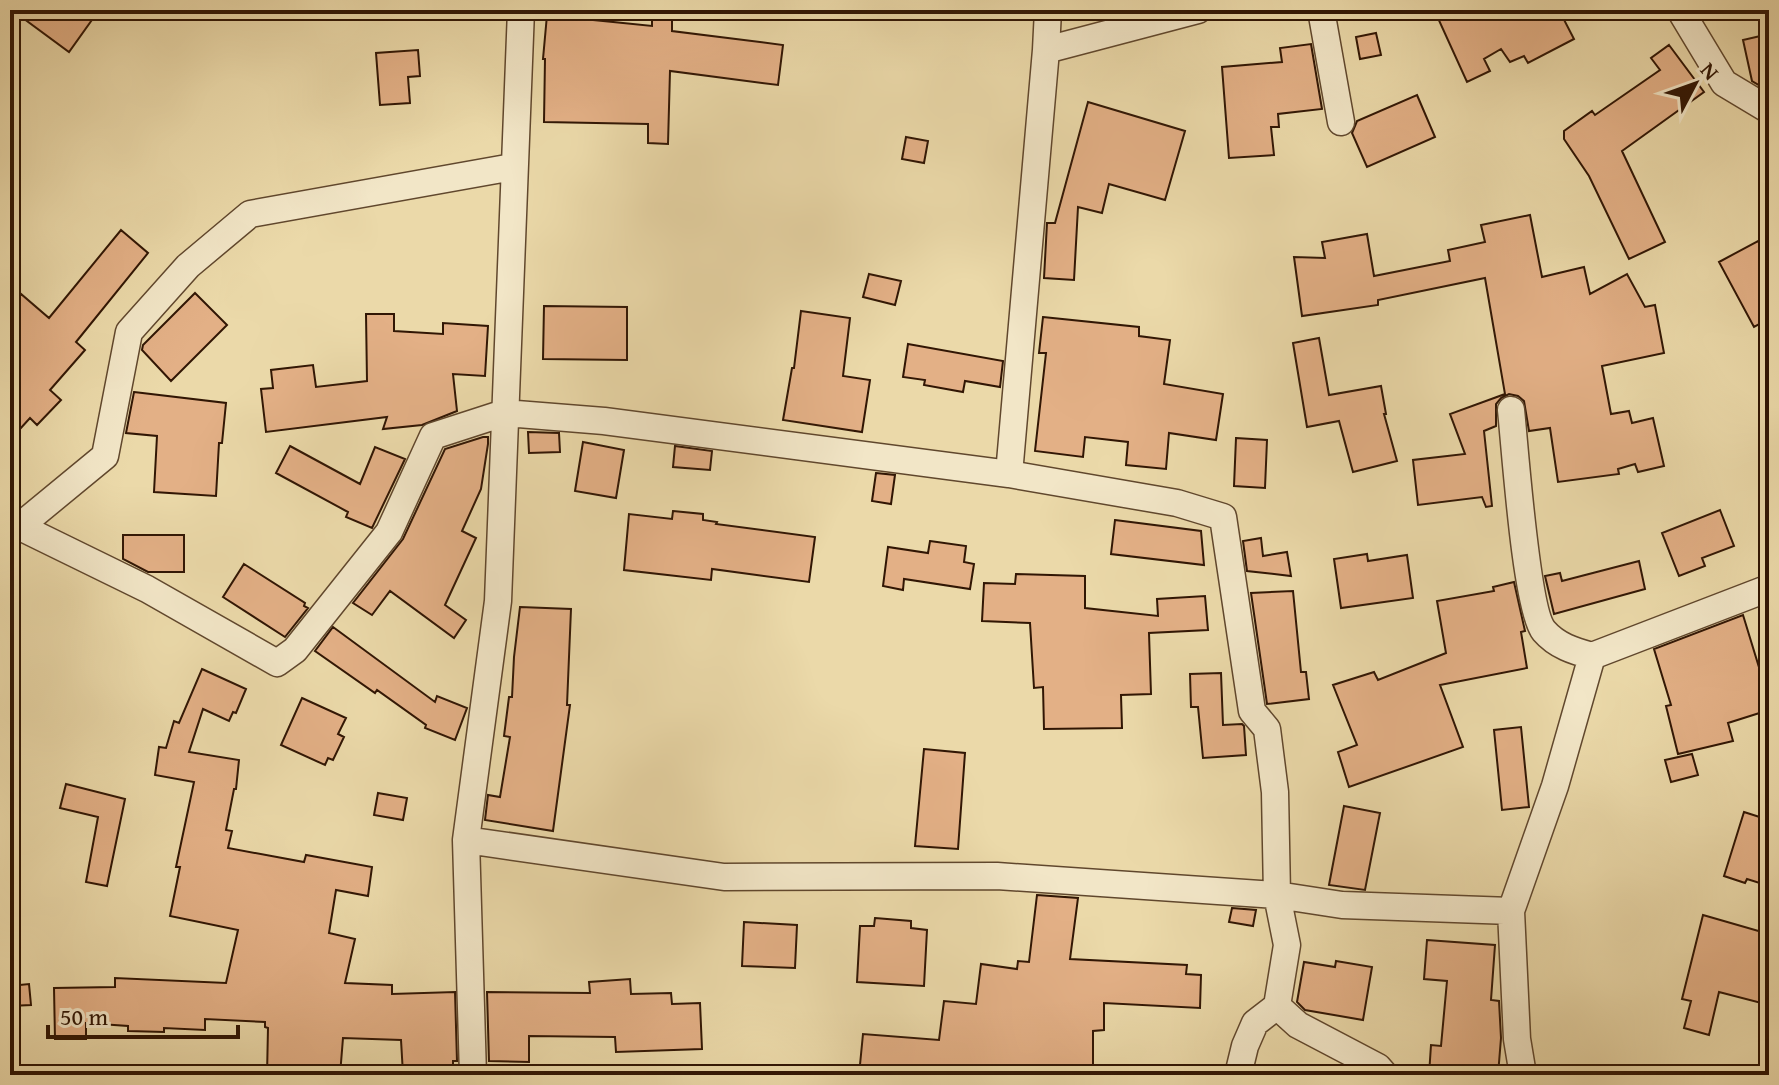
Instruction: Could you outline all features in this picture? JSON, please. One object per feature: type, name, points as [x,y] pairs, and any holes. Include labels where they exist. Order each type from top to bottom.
[{"type":"street","points":[[473,1075],[466,840],[498,601],[521,10]]},
{"type":"street","points":[[1009,474],[1048,10]]},
{"type":"street","points":[[1046,50],[1198,10]]},
{"type":"street","points":[[1321,10],[1341,122]]},
{"type":"street","points":[[1680,10],[1724,83],[1769,110]]},
{"type":"street","points":[[513,167],[250,214],[188,266],[129,332],[105,456],[15,524],[147,589],[277,663],[295,650],[389,532],[433,436],[504,413],[604,421],[1009,474],[1177,503],[1223,517],[1252,711],[1267,729],[1275,792],[1277,895],[1287,945],[1277,1006],[1255,1023],[1238,1075]]},
{"type":"street","points":[[1511,410],[1532,598],[1542,629],[1565,648],[1592,656],[1769,588]]},
{"type":"street","points":[[1523,1075],[1517,1039],[1511,911],[1555,786],[1592,656]]},
{"type":"street","points":[[466,840],[724,877],[997,876],[1277,895],[1342,905],[1511,911]]},
{"type":"street","points":[[1277,1006],[1298,1025],[1378,1067],[1385,1075]]},
{"type":"building","points":[[12,10],[99,10],[69,52]]},
{"type":"building","points":[[572,10],[595,10],[594,20],[652,26],[652,12],[672,13],[672,31],[783,45],[778,85],[670,71],[668,144],[648,143],[648,124],[544,122],[543,59],[547,15],[571,18]]},
{"type":"building","points":[[1449,10],[1559,10],[1574,39],[1528,63],[1524,56],[1510,62],[1501,49],[1484,59],[1490,71],[1467,82],[1437,16]]},
{"type":"building","points":[[1376,33],[1381,55],[1360,59],[1356,37]]},
{"type":"building","points":[[1769,34],[1769,91],[1752,81],[1743,40]]},
{"type":"building","points":[[1311,44],[1322,109],[1278,114],[1279,127],[1271,127],[1274,155],[1229,158],[1222,67],[1282,62],[1280,48]]},
{"type":"building","points":[[1669,45],[1704,92],[1622,151],[1665,242],[1629,259],[1589,176],[1564,139],[1564,131],[1592,111],[1595,115],[1660,70],[1651,58]]},
{"type":"building","points":[[418,50],[420,76],[408,77],[410,103],[380,105],[376,53]]},
{"type":"building","points":[[1417,95],[1435,137],[1367,167],[1352,133],[1357,121]]},
{"type":"building","points":[[1088,102],[1185,131],[1165,200],[1109,184],[1102,213],[1078,207],[1074,280],[1044,278],[1047,223],[1055,223]]},
{"type":"building","points":[[906,137],[928,141],[924,163],[902,159]]},
{"type":"building","points":[[1530,215],[1542,277],[1584,267],[1590,294],[1627,274],[1645,307],[1655,305],[1664,353],[1602,366],[1611,414],[1629,411],[1632,423],[1653,418],[1664,466],[1638,472],[1635,464],[1618,469],[1619,474],[1558,482],[1550,428],[1529,431],[1524,401],[1509,394],[1496,404],[1496,426],[1484,431],[1492,506],[1486,507],[1482,497],[1418,505],[1413,460],[1465,454],[1450,414],[1505,394],[1485,278],[1378,300],[1378,305],[1302,316],[1294,257],[1325,258],[1322,242],[1367,234],[1374,276],[1450,261],[1448,250],[1485,242],[1481,225]]},
{"type":"building","points":[[121,230],[148,253],[76,342],[85,350],[50,390],[61,400],[37,425],[30,418],[10,440],[10,306],[21,294],[49,318]]},
{"type":"building","points":[[1758,241],[1769,261],[1769,319],[1754,327],[1719,262]]},
{"type":"building","points":[[869,274],[901,281],[895,305],[863,297]]},
{"type":"building","points":[[195,293],[227,325],[171,381],[142,350],[143,345]]},
{"type":"building","points":[[544,306],[627,307],[627,360],[543,359]]},
{"type":"building","points":[[801,311],[850,318],[843,376],[870,380],[862,432],[783,420]]},
{"type":"building","points":[[366,314],[394,314],[394,331],[443,334],[443,323],[488,326],[485,376],[453,374],[457,411],[422,425],[383,429],[387,417],[266,432],[261,389],[273,388],[271,370],[313,365],[316,387],[367,381]]},
{"type":"building","points":[[1043,317],[1139,327],[1139,336],[1170,340],[1164,384],[1223,394],[1216,440],[1169,433],[1166,469],[1126,465],[1128,442],[1085,437],[1083,457],[1035,451],[1046,353],[1039,353]]},
{"type":"building","points":[[1319,338],[1329,395],[1381,386],[1384,414],[1397,461],[1353,472],[1339,421],[1307,427],[1293,343]]},
{"type":"building","points":[[908,344],[1003,361],[1000,387],[965,381],[963,392],[924,385],[925,380],[903,377]]},
{"type":"building","points":[[134,392],[226,403],[222,443],[219,443],[216,496],[154,492],[157,436],[126,433]]},
{"type":"building","points":[[528,432],[559,433],[560,452],[529,453]]},
{"type":"building","points":[[488,437],[488,444],[481,489],[462,531],[476,538],[445,605],[466,620],[454,638],[390,591],[372,615],[353,603],[403,539],[445,449]]},
{"type":"building","points":[[1236,438],[1267,440],[1265,488],[1234,486]]},
{"type":"building","points":[[583,442],[624,450],[616,498],[575,491]]},
{"type":"building","points":[[290,446],[360,484],[375,447],[405,459],[372,528],[346,517],[348,512],[276,473]]},
{"type":"building","points":[[675,446],[712,451],[710,470],[673,467]]},
{"type":"building","points":[[876,473],[895,475],[891,504],[872,501]]},
{"type":"building","points":[[1720,510],[1734,546],[1702,558],[1705,566],[1679,576],[1662,533]]},
{"type":"building","points":[[673,511],[703,514],[703,520],[716,524],[815,537],[809,582],[712,569],[711,580],[624,570],[629,514],[672,519]]},
{"type":"building","points":[[1115,520],[1201,531],[1204,565],[1111,554]]},
{"type":"building","points":[[123,535],[184,535],[184,572],[148,572],[123,559]]},
{"type":"building","points":[[1261,538],[1263,556],[1287,552],[1291,576],[1247,571],[1243,541]]},
{"type":"building","points":[[930,541],[966,546],[964,562],[974,564],[970,589],[904,579],[903,590],[883,586],[888,547],[928,553]]},
{"type":"building","points":[[1367,554],[1368,561],[1407,555],[1413,598],[1341,608],[1334,559]]},
{"type":"building","points":[[1639,561],[1645,589],[1554,614],[1545,576],[1560,573],[1562,581]]},
{"type":"building","points":[[244,564],[305,603],[304,606],[308,608],[285,637],[223,597]]},
{"type":"building","points":[[1016,574],[1085,576],[1085,608],[1158,616],[1157,599],[1205,596],[1208,630],[1149,633],[1151,694],[1121,695],[1122,728],[1044,729],[1043,687],[1034,688],[1030,623],[982,621],[984,583],[1015,584]]},
{"type":"building","points":[[1514,582],[1525,631],[1521,632],[1527,668],[1440,685],[1463,747],[1349,787],[1338,752],[1357,745],[1333,685],[1374,672],[1378,680],[1446,653],[1437,601],[1494,591],[1493,587]]},
{"type":"building","points":[[1293,591],[1301,672],[1306,672],[1309,699],[1267,704],[1251,593]]},
{"type":"building","points":[[520,607],[571,609],[567,705],[570,705],[553,831],[485,820],[488,795],[500,797],[510,737],[504,736],[509,697],[512,697]]},
{"type":"building","points":[[1743,615],[1769,700],[1769,710],[1728,723],[1733,741],[1678,754],[1666,706],[1671,705],[1654,649]]},
{"type":"building","points":[[333,627],[435,702],[437,696],[467,708],[455,740],[425,728],[426,725],[377,690],[375,693],[315,651]]},
{"type":"building","points":[[202,669],[246,689],[236,713],[233,712],[229,721],[203,709],[189,752],[239,760],[226,830],[232,831],[228,848],[304,862],[306,855],[372,867],[368,896],[336,890],[329,933],[355,939],[345,983],[392,985],[392,994],[455,992],[457,1061],[453,1061],[453,1069],[438,1069],[438,1073],[403,1074],[401,1040],[343,1038],[340,1075],[267,1075],[268,1028],[265,1022],[205,1019],[205,1030],[164,1028],[164,1032],[128,1031],[128,1026],[86,1023],[86,1039],[55,1039],[54,988],[115,987],[115,978],[226,983],[238,930],[170,916],[180,867],[176,867],[194,782],[155,775],[159,747],[166,748],[174,721],[179,723]]},
{"type":"building","points":[[1221,673],[1223,725],[1244,726],[1246,755],[1203,758],[1198,707],[1191,707],[1190,674]]},
{"type":"building","points":[[302,698],[346,718],[338,734],[344,737],[333,760],[328,758],[325,765],[281,745]]},
{"type":"building","points":[[1521,727],[1529,807],[1502,810],[1494,730]]},
{"type":"building","points":[[924,749],[965,753],[958,849],[915,846]]},
{"type":"building","points":[[1692,754],[1698,775],[1671,782],[1665,760]]},
{"type":"building","points":[[66,784],[125,799],[107,886],[86,882],[98,817],[60,808]]},
{"type":"building","points":[[378,793],[407,798],[403,820],[374,815]]},
{"type":"building","points":[[1344,806],[1380,813],[1365,890],[1329,885]]},
{"type":"building","points":[[1744,812],[1769,820],[1769,886],[1724,876]]},
{"type":"building","points":[[1037,895],[1078,898],[1070,959],[1187,965],[1186,974],[1201,975],[1200,1008],[1104,1003],[1104,1030],[1093,1031],[1093,1075],[859,1075],[863,1034],[939,1040],[944,1001],[976,1004],[981,964],[1017,969],[1018,961],[1029,962]]},
{"type":"building","points":[[1232,908],[1256,910],[1253,926],[1229,922]]},
{"type":"building","points":[[1703,915],[1769,934],[1769,1005],[1719,992],[1709,1035],[1684,1028],[1691,1001],[1682,999]]},
{"type":"building","points":[[875,918],[911,921],[911,928],[927,930],[924,986],[857,982],[860,926],[874,926]]},
{"type":"building","points":[[744,922],[797,925],[795,968],[742,966]]},
{"type":"building","points":[[1427,940],[1495,945],[1491,1000],[1499,1001],[1501,1038],[1498,1075],[1429,1075],[1431,1045],[1441,1046],[1447,981],[1424,979]]},
{"type":"building","points":[[1336,961],[1372,967],[1363,1020],[1305,1010],[1297,1002],[1304,962],[1335,967]]},
{"type":"building","points":[[630,979],[631,994],[671,993],[672,1004],[700,1003],[702,1049],[616,1052],[615,1037],[529,1036],[529,1062],[489,1061],[487,992],[590,993],[589,982]]},
{"type":"building","points":[[29,984],[31,1005],[10,1006],[10,986]]}]
